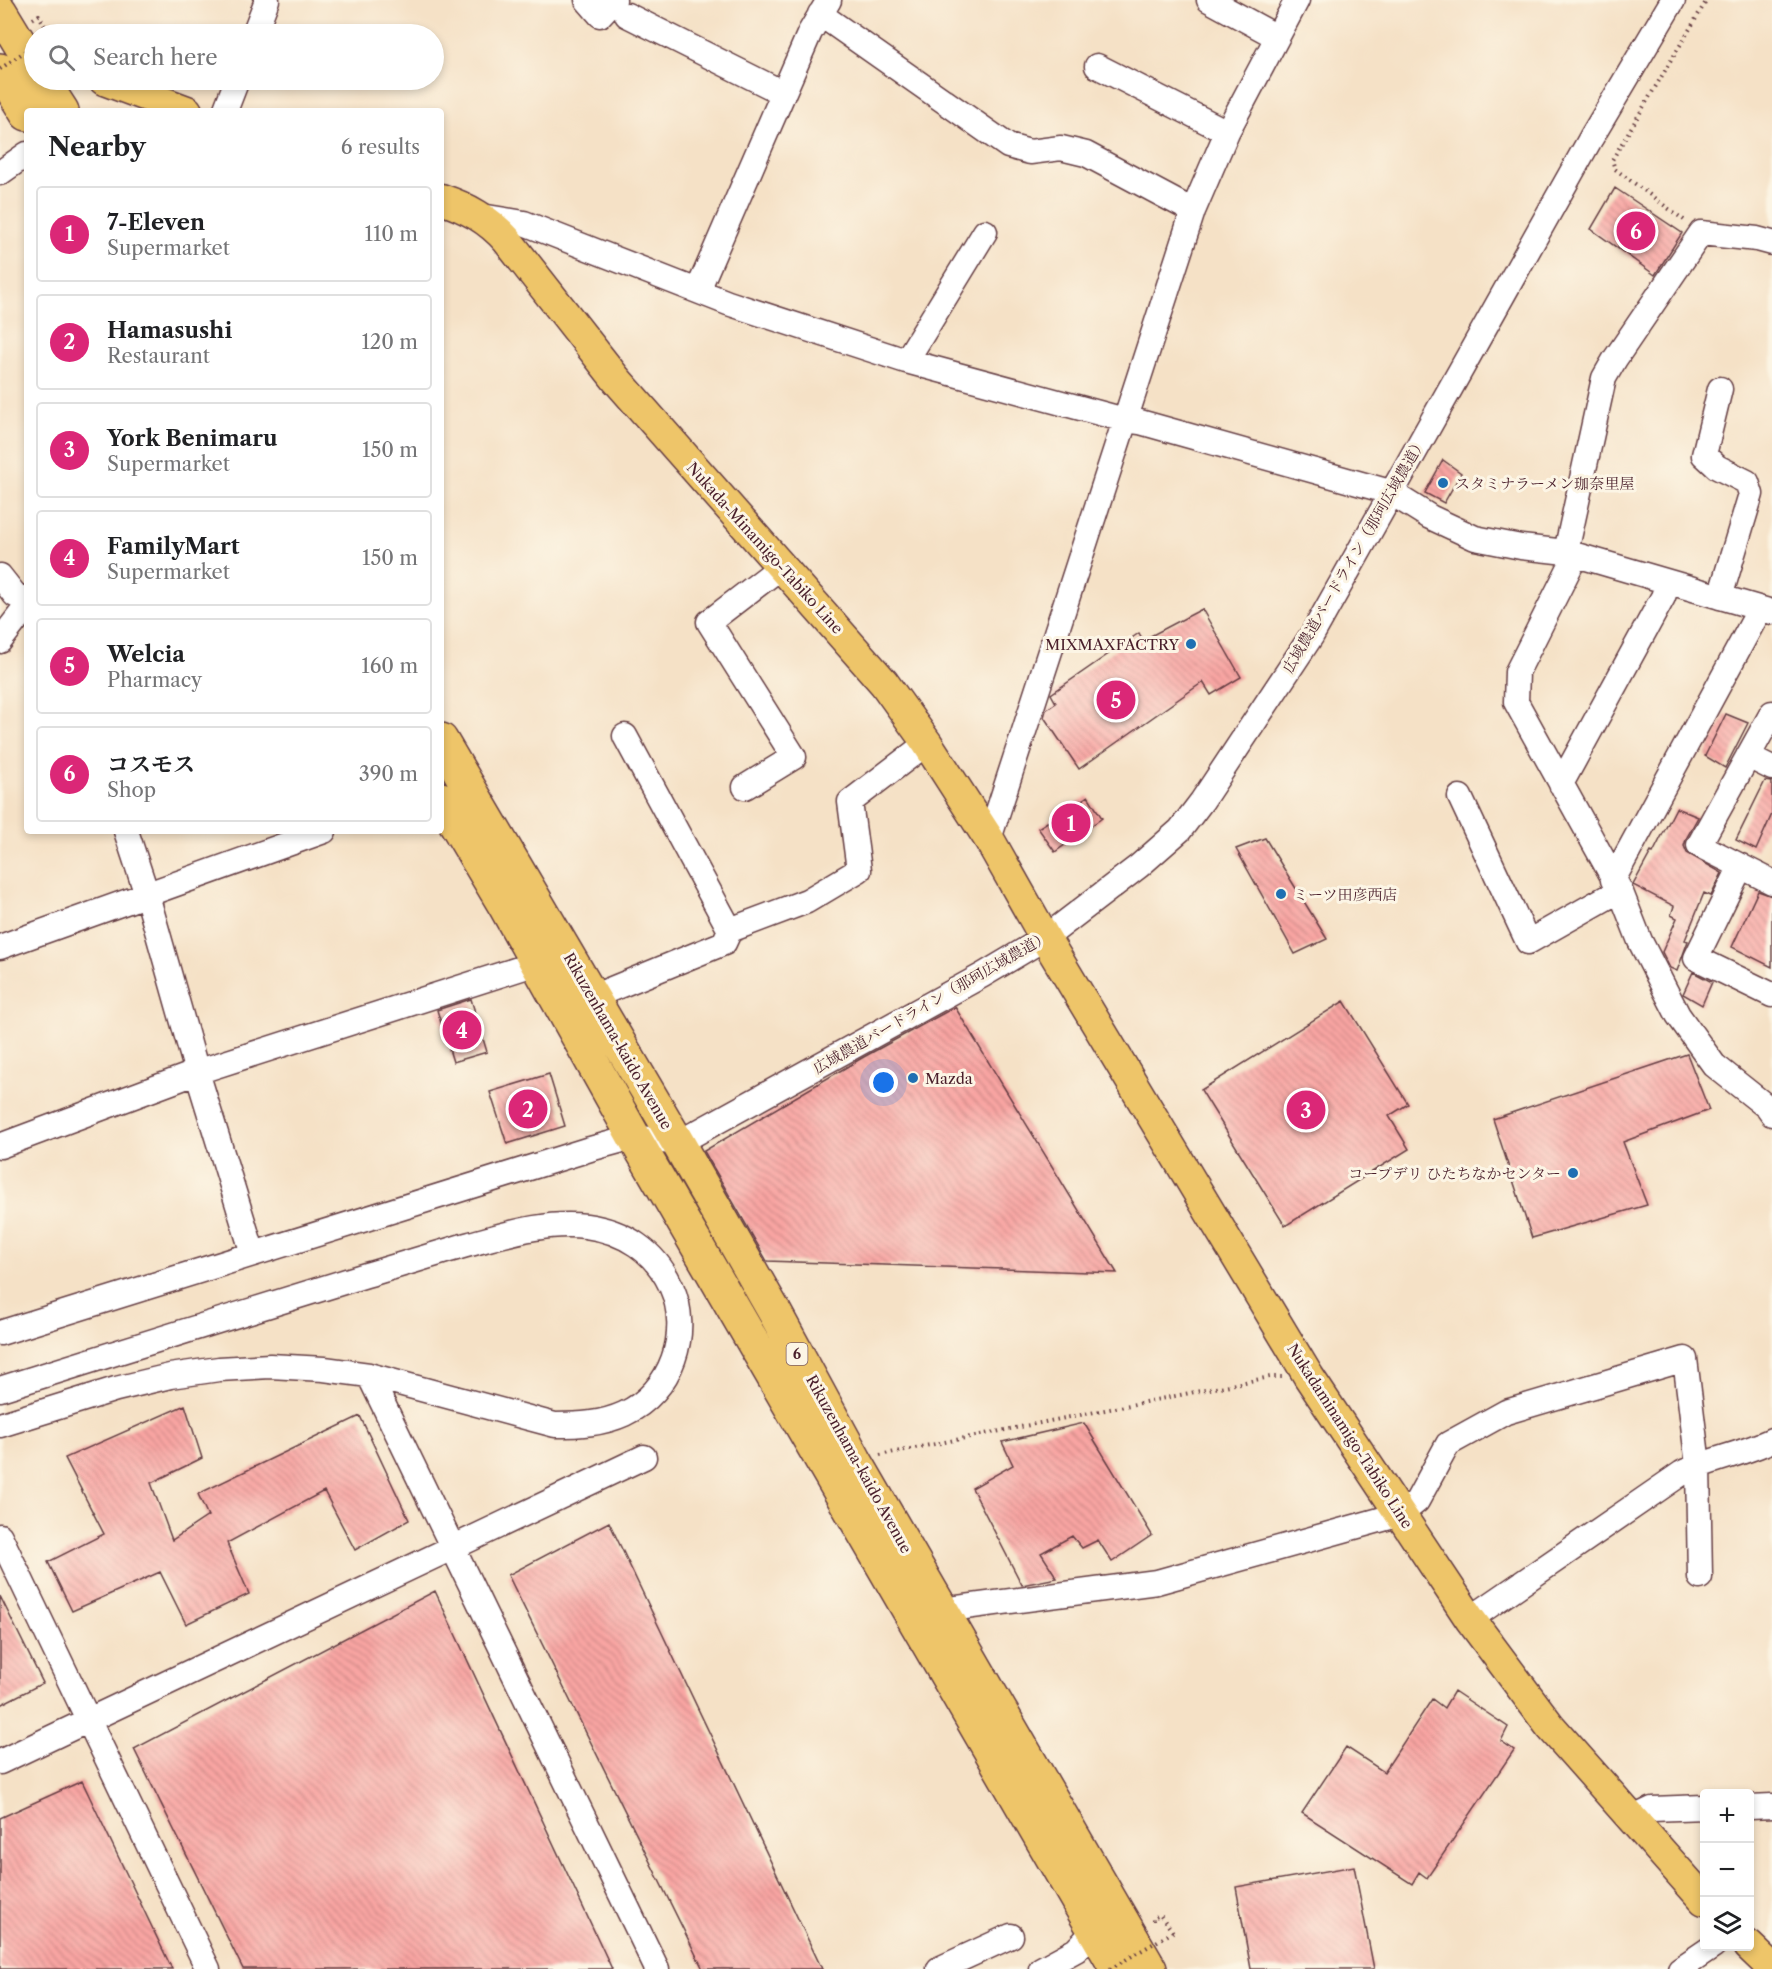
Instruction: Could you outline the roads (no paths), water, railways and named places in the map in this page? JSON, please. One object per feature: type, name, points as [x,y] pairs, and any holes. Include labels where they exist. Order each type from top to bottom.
[{"type":"highway","points":[[0,11],[24,51]]},
{"type":"highway","points":[[29,90],[57,108]]},
{"type":"highway","name":"Rikuzenhama-kaido Avenue","points":[[444,758],[449,789],[537,963],[634,1137],[1107,1924],[1150,1969]]},
{"type":"highway","name":"Rikuzenhama-kaido Avenue","points":[[449,789],[592,997],[774,1311],[855,1460],[942,1610],[1107,1924],[1117,1969]]},
{"type":"main road","points":[[131,90],[179,108]]},
{"type":"main road","name":"Nukada-Minamigo-Tabiko Line","points":[[444,200],[481,216],[494,225],[616,379],[884,683],[927,742],[989,840],[1045,938]]},
{"type":"main road","name":"Nukadaminamigo-Tabiko Line","points":[[1045,938],[1310,1377],[1470,1619],[1550,1726],[1701,1897]]},
{"type":"main road","points":[[1753,1951],[1772,1968]]},
{"type":"street","points":[[258,24],[267,0]]},
{"type":"street","points":[[587,0],[600,15],[620,8],[783,93]]},
{"type":"street","points":[[1209,0],[1277,37]]},
{"type":"street","points":[[989,840],[1193,211],[1227,132],[1297,0]]},
{"type":"street","name":"広域農道バードライン（那珂広域農道）","points":[[678,1143],[983,975],[1045,938],[1139,866],[1180,830],[1202,801],[1312,635],[1390,492],[1591,138],[1674,0]]},
{"type":"street","points":[[698,290],[810,32],[825,7],[1008,146],[1030,152],[1061,148],[1086,154],[1193,211]]},
{"type":"street","points":[[1097,66],[1227,132]]},
{"type":"street","points":[[226,108],[233,90]]},
{"type":"street","points":[[0,172],[24,156]]},
{"type":"street","points":[[481,216],[524,223],[728,303],[906,361],[1125,420],[1140,422],[1390,492],[1430,517],[1474,538],[1571,554],[1766,610],[1617,885],[1528,942],[1460,798]]},
{"type":"street","points":[[906,361],[985,232]]},
{"type":"street","points":[[1772,243],[1758,239],[1701,233],[1604,378],[1571,554],[1517,672],[1516,702],[1617,885],[1640,941],[1678,1015],[1714,1065],[1767,1107],[1772,1114]]},
{"type":"street","points":[[1720,389],[1704,455],[1717,466],[1747,482],[1751,494],[1720,597]]},
{"type":"street","points":[[745,787],[794,757],[709,622],[782,566]]},
{"type":"street","points":[[0,576],[15,594],[24,598]]},
{"type":"street","points":[[1561,784],[1663,597],[1668,582]]},
{"type":"street","points":[[0,641],[24,610]]},
{"type":"street","points":[[1772,713],[1699,844],[1772,882]]},
{"type":"street","points":[[624,736],[730,930]]},
{"type":"street","points":[[592,997],[724,944],[730,930],[807,902],[859,870],[850,802],[927,742]]},
{"type":"street","points":[[1748,756],[1772,768]]},
{"type":"street","points":[[127,834],[253,1254]]},
{"type":"street","points":[[0,947],[316,834]]},
{"type":"street","points":[[1741,866],[1696,958],[1772,995]]},
{"type":"street","points":[[0,1146],[197,1072],[537,963]]},
{"type":"street","points":[[0,1333],[634,1137],[678,1143]]},
{"type":"street","points":[[0,1389],[428,1256],[530,1229],[564,1225],[609,1230],[644,1249],[659,1264],[676,1298],[680,1319],[679,1346],[659,1385],[645,1400],[626,1414],[603,1422],[555,1425],[369,1375],[270,1366],[219,1369],[170,1376],[116,1389],[0,1425]]},
{"type":"street","points":[[942,1610],[1157,1582],[1401,1514],[1417,1501],[1448,1444],[1506,1412],[1685,1359],[1698,1465],[1700,1577]]},
{"type":"street","points":[[369,1375],[657,1969]]},
{"type":"street","points":[[1470,1619],[1682,1473],[1698,1465],[1772,1440]]},
{"type":"street","points":[[0,1762],[644,1457]]},
{"type":"street","points":[[0,1536],[208,1969]]},
{"type":"street","points":[[1754,1807],[1772,1806]]},
{"type":"street","points":[[1631,1819],[1652,1809],[1700,1808]]},
{"type":"street","points":[[1041,1969],[1076,1950],[1107,1924]]},
{"type":"street","points":[[939,1969],[1011,1936]]},
{"type":"street","points":[[1680,1969],[1708,1951]]},
{"type":"place","name":"コスモス","points":[[1636,231]]},
{"type":"place","name":"スタミナラーメン珈奈里屋","points":[[1443,483]]},
{"type":"place","name":"MIXMAXFACTRY","points":[[1191,644]]},
{"type":"place","name":"Welcia","points":[[1116,700]]},
{"type":"place","name":"7-Eleven","points":[[1071,823]]},
{"type":"place","name":"ミーツ田彦西店","points":[[1281,894]]},
{"type":"place","name":"FamilyMart","points":[[462,1030]]},
{"type":"place","name":"Mazda","points":[[913,1078]]},
{"type":"place","name":"Hamasushi","points":[[528,1109]]},
{"type":"place","name":"York Benimaru","points":[[1306,1110]]},
{"type":"place","name":"コープデリ ひたちなかセンター","points":[[1573,1173]]}]
